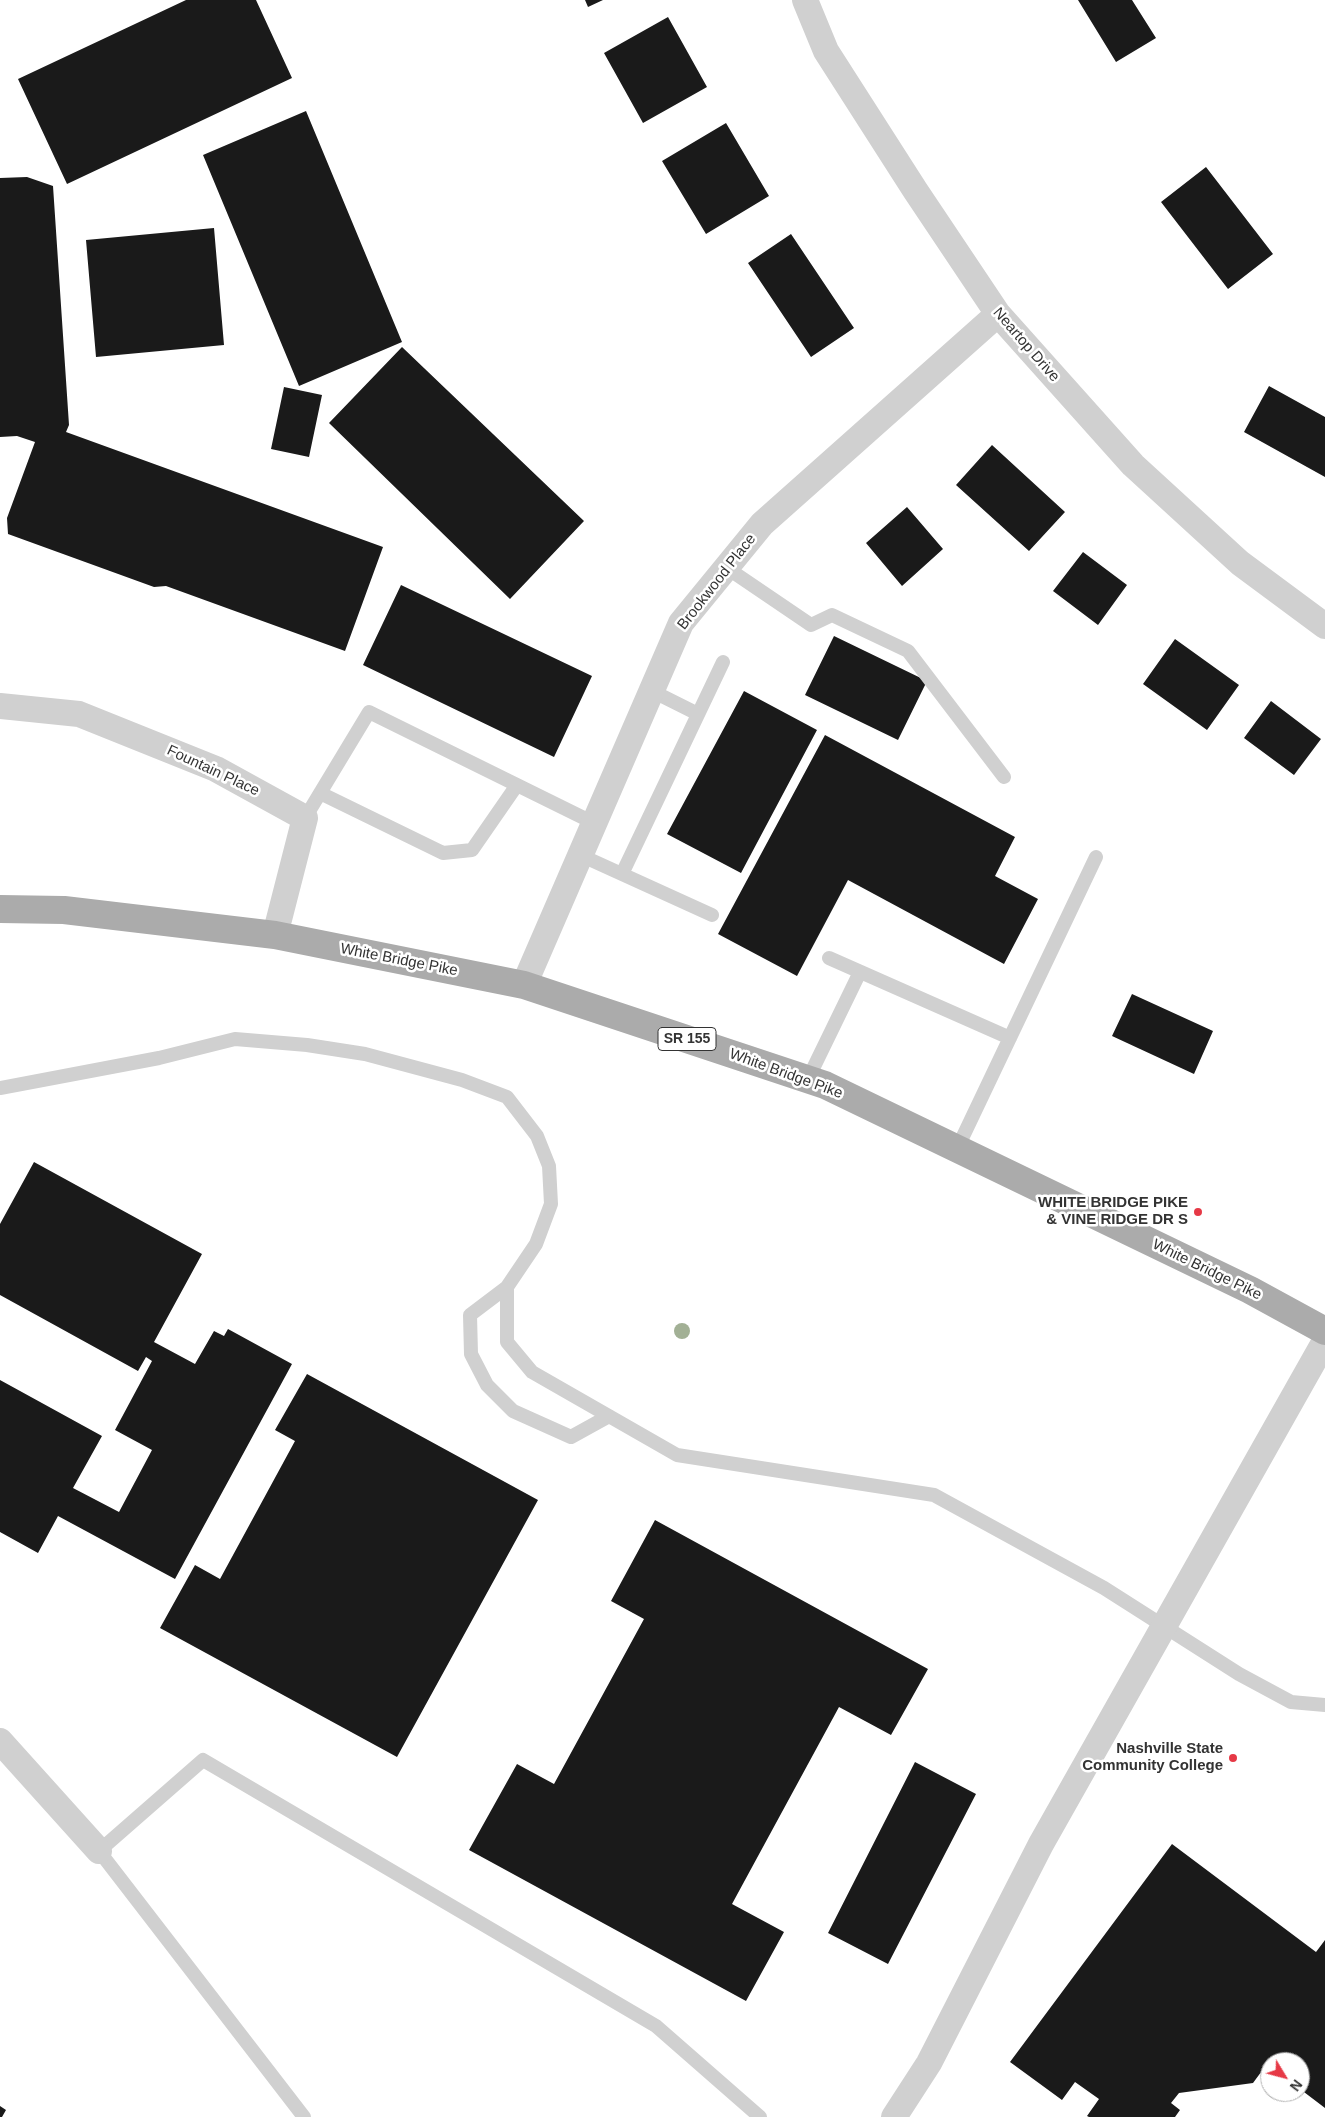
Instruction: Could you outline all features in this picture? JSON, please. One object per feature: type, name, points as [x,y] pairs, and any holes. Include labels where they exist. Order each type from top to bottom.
[{"type":"main road","name":"White Bridge Pike","points":[[0,910],[64,910],[275,935],[524,985],[825,1085],[1250,1290],[1325,1331]]},
{"type":"street","name":"Neartop Drive","points":[[805,0],[826,51],[914,190],[998,314],[1133,465],[1240,563],[1325,626]]},
{"type":"street","name":"Brookwood Place","points":[[524,985],[682,623],[762,524],[998,314]]},
{"type":"street","name":"Fountain Place","points":[[0,706],[79,714],[216,769],[305,818]]},
{"type":"street","points":[[275,935],[305,818]]},
{"type":"street","points":[[894,2117],[929,2063],[1041,1844],[1325,1341]]},
{"type":"street","points":[[0,1740],[99,1851]]},
{"type":"lane","points":[[727,568],[811,625],[832,615],[908,651],[1004,776]]},
{"type":"lane","points":[[622,874],[723,662]]},
{"type":"lane","points":[[652,692],[698,714]]},
{"type":"lane","points":[[305,818],[369,712],[594,823]]},
{"type":"lane","points":[[320,793],[443,853],[472,850],[517,785]]},
{"type":"lane","points":[[580,855],[712,915]]},
{"type":"lane","points":[[957,1149],[1096,857]]},
{"type":"lane","points":[[829,958],[1010,1038]]},
{"type":"lane","points":[[808,1079],[860,972]]},
{"type":"lane","points":[[0,1088],[159,1058],[235,1039],[307,1045],[365,1054],[462,1080],[507,1097],[538,1136],[549,1166],[551,1204],[536,1244],[507,1287],[470,1315],[471,1354],[487,1386],[513,1411],[571,1437],[609,1416]]},
{"type":"lane","points":[[507,1287],[507,1342],[532,1372],[677,1455],[934,1495],[1104,1588],[1162,1627],[1291,1702],[1325,1705]]},
{"type":"lane","points":[[304,2117],[99,1851],[203,1760],[656,2026],[760,2117]]},
{"type":"building","points":[[186,0],[256,0],[292,78],[67,184],[18,79]]},
{"type":"building","points":[[585,0],[603,0],[588,7]]},
{"type":"building","points":[[1078,0],[1132,0],[1156,38],[1116,62]]},
{"type":"building","points":[[668,17],[707,87],[643,123],[604,53]]},
{"type":"building","points":[[306,111],[402,342],[299,386],[203,155]]},
{"type":"building","points":[[726,123],[769,196],[706,234],[662,161]]},
{"type":"building","points":[[1206,167],[1273,254],[1228,289],[1161,202]]},
{"type":"building","points":[[27,177],[53,186],[69,425],[66,432],[383,547],[345,651],[166,586],[154,587],[8,534],[7,518],[35,442],[17,436],[0,437],[0,178]]},
{"type":"building","points":[[214,228],[224,345],[96,357],[86,240]]},
{"type":"building","points":[[791,234],[854,328],[811,357],[748,263]]},
{"type":"building","points":[[402,347],[584,521],[510,599],[329,423]]},
{"type":"building","points":[[1269,386],[1325,417],[1325,477],[1244,432]]},
{"type":"building","points":[[284,387],[322,395],[309,457],[271,449]]},
{"type":"building","points":[[992,445],[1065,512],[1029,551],[956,485]]},
{"type":"building","points":[[907,507],[943,549],[902,586],[866,543]]},
{"type":"building","points":[[1083,552],[1127,585],[1098,625],[1053,591]]},
{"type":"building","points":[[401,585],[592,676],[554,757],[363,665]]},
{"type":"building","points":[[834,636],[927,681],[898,740],[805,695]]},
{"type":"building","points":[[1175,639],[1239,685],[1207,730],[1143,684]]},
{"type":"building","points":[[744,691],[817,730],[741,873],[667,834]]},
{"type":"building","points":[[1271,701],[1321,739],[1294,775],[1244,738]]},
{"type":"building","points":[[825,735],[1015,837],[995,876],[1038,899],[1004,964],[848,880],[797,976],[718,934]]},
{"type":"building","points":[[1132,994],[1213,1031],[1194,1074],[1112,1036]]},
{"type":"building","points":[[34,1162],[202,1254],[154,1342],[195,1364],[214,1331],[224,1336],[228,1329],[292,1364],[175,1579],[58,1516],[38,1553],[0,1532],[0,1380],[102,1436],[73,1488],[119,1512],[152,1450],[115,1430],[152,1361],[146,1357],[138,1371],[0,1295],[0,1224]]},
{"type":"building","points":[[307,1374],[538,1500],[397,1757],[160,1628],[195,1565],[220,1579],[295,1441],[275,1430]]},
{"type":"building","points":[[655,1520],[928,1669],[891,1735],[839,1707],[732,1904],[784,1932],[746,2001],[469,1850],[517,1764],[554,1784],[644,1619],[611,1601]]},
{"type":"building","points":[[915,1762],[976,1794],[888,1964],[828,1933]]},
{"type":"building","points":[[1172,1844],[1316,1952],[1325,1940],[1325,2108],[1310,2097],[1310,2052],[1260,2052],[1260,2074],[1253,2083],[1179,2093],[1171,2103],[1180,2110],[1175,2117],[1089,2117],[1087,2116],[1099,2099],[1075,2082],[1062,2100],[1010,2062]]},
{"type":"building","points":[[0,2106],[6,2110],[2,2117],[0,2117]]},
{"type":"place","name":"WHITE BRIDGE PIKE & VINE RIDGE DR S","points":[[1198,1212]]},
{"type":"place","name":"Nashville State Community College","points":[[1233,1758]]}]
